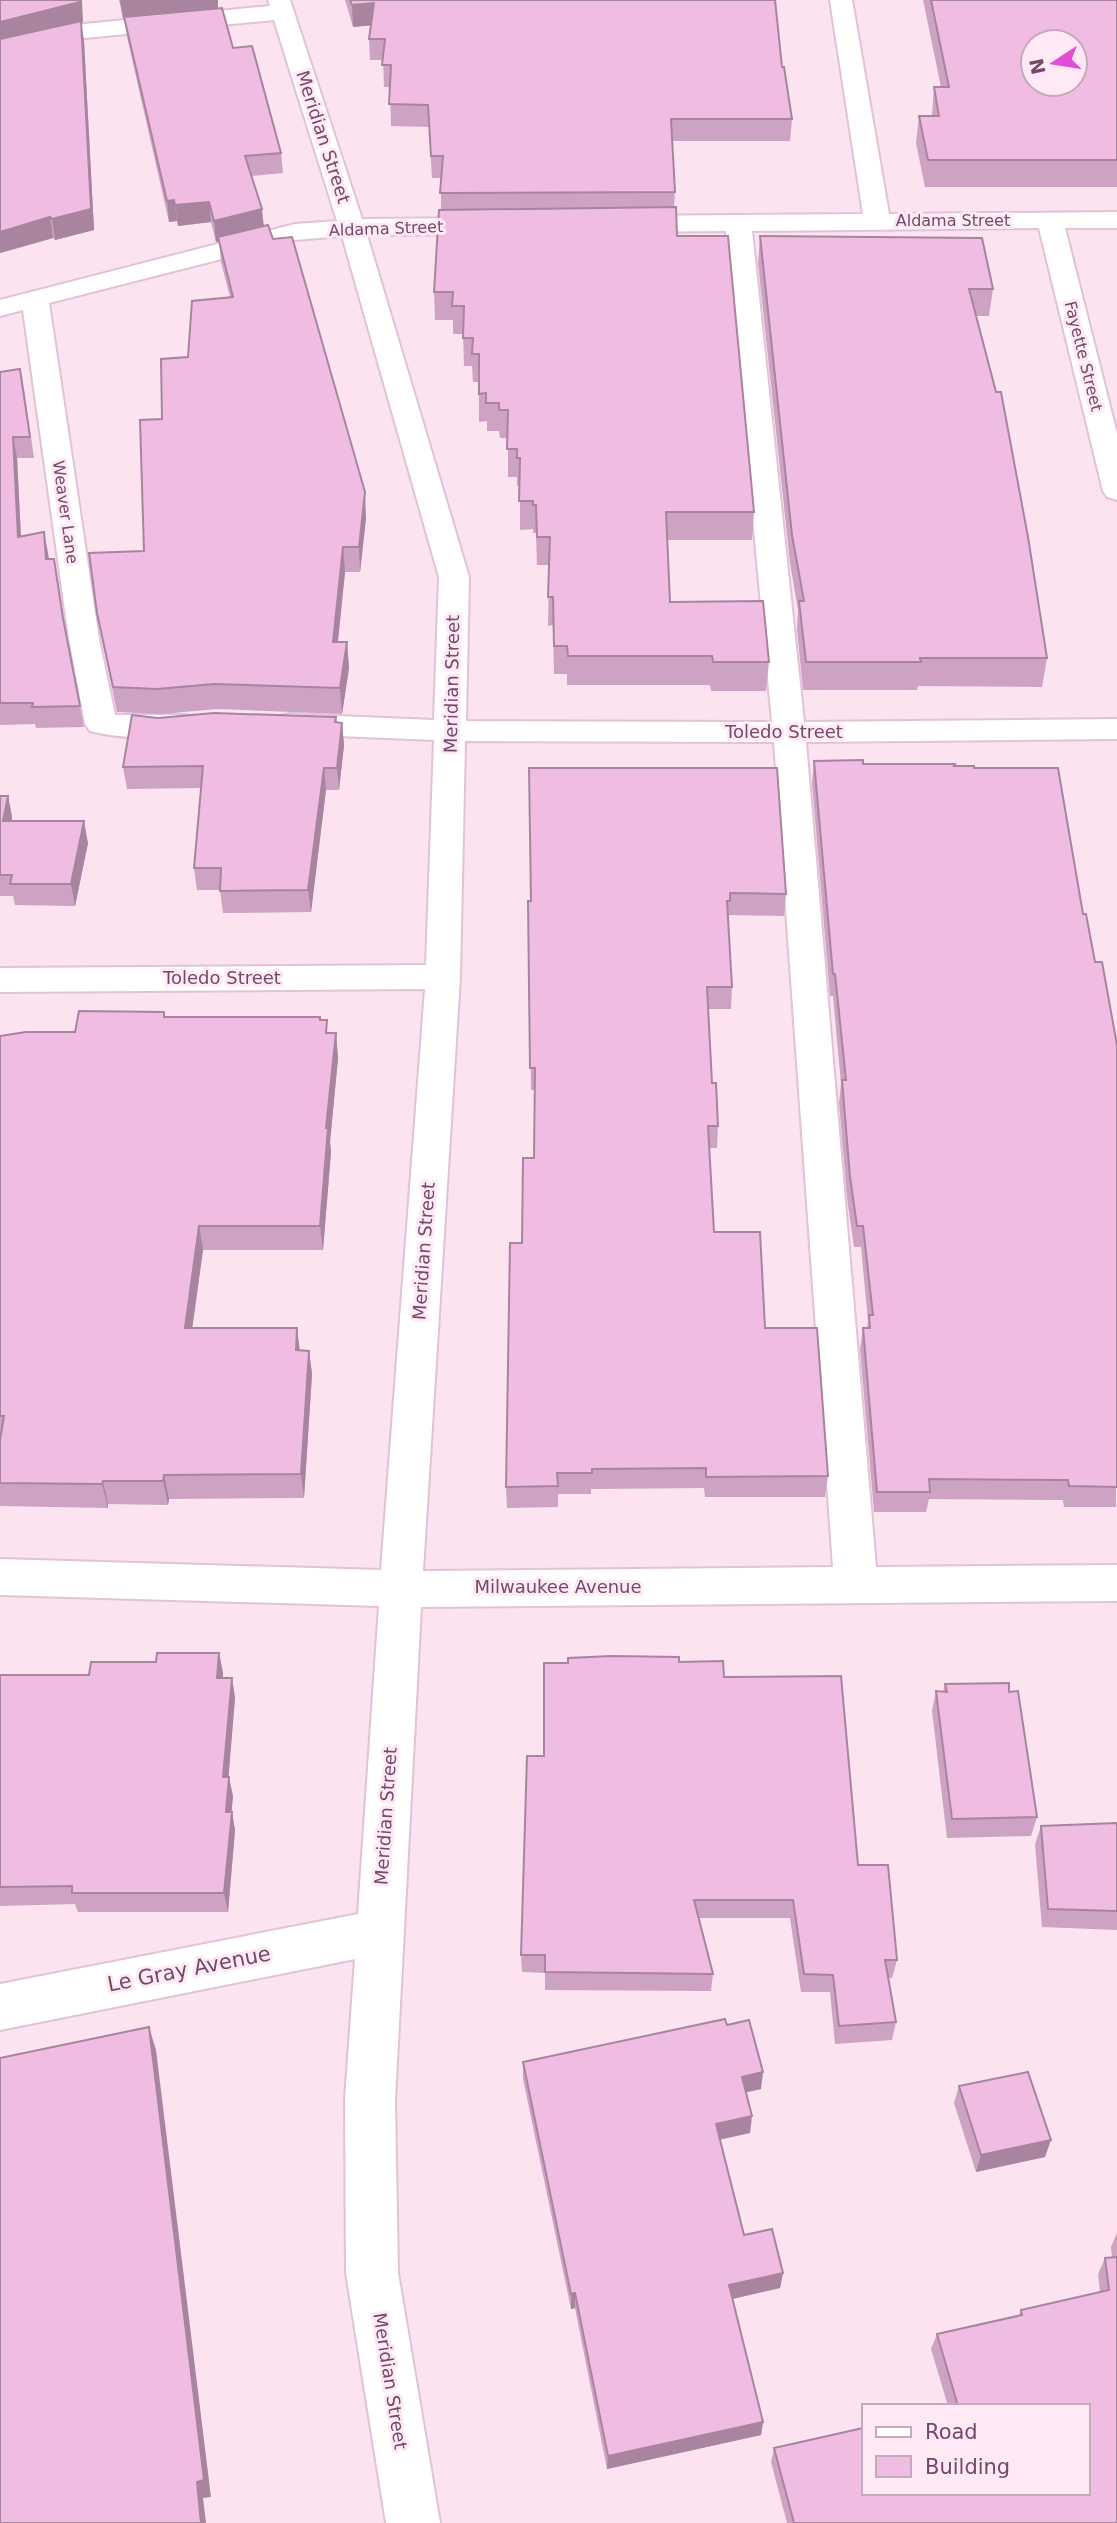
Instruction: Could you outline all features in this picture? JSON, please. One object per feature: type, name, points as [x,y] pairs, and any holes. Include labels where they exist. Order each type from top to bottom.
[{"type":"street","points":[[841,0],[877,220]]},
{"type":"street","points":[[0,50],[84,31],[281,6]]},
{"type":"street","name":"Meridian Street","points":[[281,6],[352,227],[454,577],[443,977],[401,1588],[370,2100],[372,2273],[413,2523]]},
{"type":"street","name":"Aldama Street","points":[[600,225],[877,220],[1117,220]]},
{"type":"street","name":"Fayette Street","points":[[1050,221],[1117,491]]},
{"type":"street","points":[[738,223],[789,732],[856,1585]]},
{"type":"street","name":"Aldama Street","points":[[0,308],[295,232],[352,227],[517,226]]},
{"type":"street","name":"Weaver Lane","points":[[35,300],[84,639],[101,724],[161,727],[217,722]]},
{"type":"street","name":"Toledo Street","points":[[265,724],[451,731],[1117,729]]},
{"type":"street","name":"Toledo Street","points":[[0,980],[443,977]]},
{"type":"street","name":"Milwaukee Avenue","points":[[0,1577],[401,1588],[1117,1583]]},
{"type":"street","name":"Le Gray Avenue","points":[[0,2007],[379,1931]]},
{"type":"building","points":[[0,0],[80,0],[80,2],[0,22]]},
{"type":"building","points":[[350,0],[775,0],[782,67],[792,119],[671,119],[675,192],[440,193],[443,156],[431,156],[428,105],[389,104],[391,65],[382,65],[385,39],[369,39],[374,3],[352,5]]},
{"type":"building","points":[[931,0],[1117,0],[1117,160],[928,160],[919,116],[939,116],[934,87],[949,87]]},
{"type":"building","points":[[222,8],[233,48],[252,46],[281,153],[245,156],[262,209],[214,221],[209,202],[175,205],[174,200],[167,201],[124,17]]},
{"type":"building","points":[[81,21],[91,209],[52,219],[50,217],[0,232],[0,39]]},
{"type":"building","points":[[676,207],[677,236],[728,236],[754,512],[666,512],[670,602],[763,601],[769,662],[713,662],[712,656],[568,656],[567,646],[554,646],[553,597],[548,597],[550,537],[537,537],[536,505],[533,505],[533,501],[519,501],[520,458],[517,458],[517,449],[507,449],[508,410],[499,410],[499,403],[486,403],[486,393],[479,394],[479,354],[472,354],[473,338],[463,338],[464,306],[452,306],[453,292],[434,292],[439,210]]},
{"type":"building","points":[[268,225],[273,239],[292,237],[365,492],[359,547],[343,547],[333,642],[347,642],[340,688],[214,684],[157,689],[113,687],[97,613],[89,553],[144,551],[140,420],[162,419],[161,359],[188,357],[192,301],[233,297],[218,237]]},
{"type":"building","points":[[760,236],[982,238],[993,289],[969,289],[996,392],[1001,392],[1047,658],[920,658],[921,662],[806,662],[799,601],[804,601],[792,535]]},
{"type":"building","points":[[20,369],[30,437],[13,437],[18,537],[44,532],[46,559],[54,559],[80,706],[32,707],[33,703],[0,703],[0,372]]},
{"type":"building","points":[[214,713],[336,717],[335,722],[342,723],[337,768],[324,768],[308,890],[220,891],[221,868],[194,868],[203,766],[123,767],[132,715],[158,718]]},
{"type":"building","points":[[863,760],[863,764],[1058,768],[1083,914],[1086,914],[1095,962],[1102,962],[1117,1045],[1117,1487],[1069,1486],[1068,1480],[929,1479],[930,1492],[877,1492],[863,1328],[870,1328],[869,1315],[873,1315],[863,1226],[857,1226],[850,1177],[842,1080],[846,1080],[833,974],[814,761]]},
{"type":"building","points":[[529,768],[777,768],[786,894],[730,893],[730,901],[727,901],[732,987],[707,987],[712,1083],[716,1083],[718,1126],[708,1126],[714,1232],[760,1232],[765,1328],[817,1328],[828,1476],[706,1477],[706,1468],[592,1469],[592,1473],[557,1473],[558,1486],[506,1487],[510,1243],[522,1243],[523,1158],[534,1158],[535,1068],[530,1068]]},
{"type":"building","points":[[0,796],[8,796],[3,821],[84,821],[71,884],[10,884],[12,875],[0,875]]},
{"type":"building","points":[[79,1011],[164,1012],[164,1017],[320,1017],[320,1020],[327,1020],[326,1033],[336,1033],[326,1128],[320,1226],[199,1226],[185,1328],[297,1328],[296,1350],[309,1351],[301,1474],[164,1475],[163,1481],[103,1481],[102,1484],[0,1483],[0,1440],[4,1416],[0,1416],[0,1036],[26,1032],[75,1032]]},
{"type":"building","points":[[157,1653],[219,1653],[217,1678],[232,1678],[223,1777],[229,1777],[226,1812],[232,1812],[224,1893],[72,1893],[72,1886],[0,1887],[0,1675],[89,1675],[91,1662],[156,1662]]},
{"type":"building","points":[[679,1657],[679,1662],[723,1661],[724,1677],[841,1676],[858,1865],[888,1865],[897,1960],[885,1960],[896,2022],[839,2026],[833,1975],[804,1974],[793,1900],[694,1900],[713,1974],[545,1972],[545,1955],[521,1955],[527,1756],[544,1756],[544,1663],[568,1663],[568,1658]]},
{"type":"building","points":[[1009,1683],[1009,1692],[1018,1691],[1037,1817],[952,1819],[936,1691],[947,1692],[945,1684]]},
{"type":"building","points":[[1117,1823],[1117,1911],[1048,1909],[1041,1826]]},
{"type":"building","points":[[725,2019],[727,2025],[749,2020],[763,2072],[742,2077],[752,2116],[716,2124],[744,2235],[772,2229],[783,2273],[729,2285],[763,2422],[608,2456],[575,2293],[571,2294],[523,2062]]},
{"type":"building","points":[[149,2027],[204,2480],[197,2482],[201,2523],[0,2523],[0,2058]]},
{"type":"building","points":[[1028,2072],[1051,2140],[981,2155],[959,2086]]},
{"type":"building","points":[[1117,2257],[1117,2523],[794,2523],[774,2448],[862,2428],[862,2495],[1089,2495],[1089,2404],[957,2404],[937,2334],[1022,2315],[1021,2310],[1109,2290],[1105,2258]]}]
